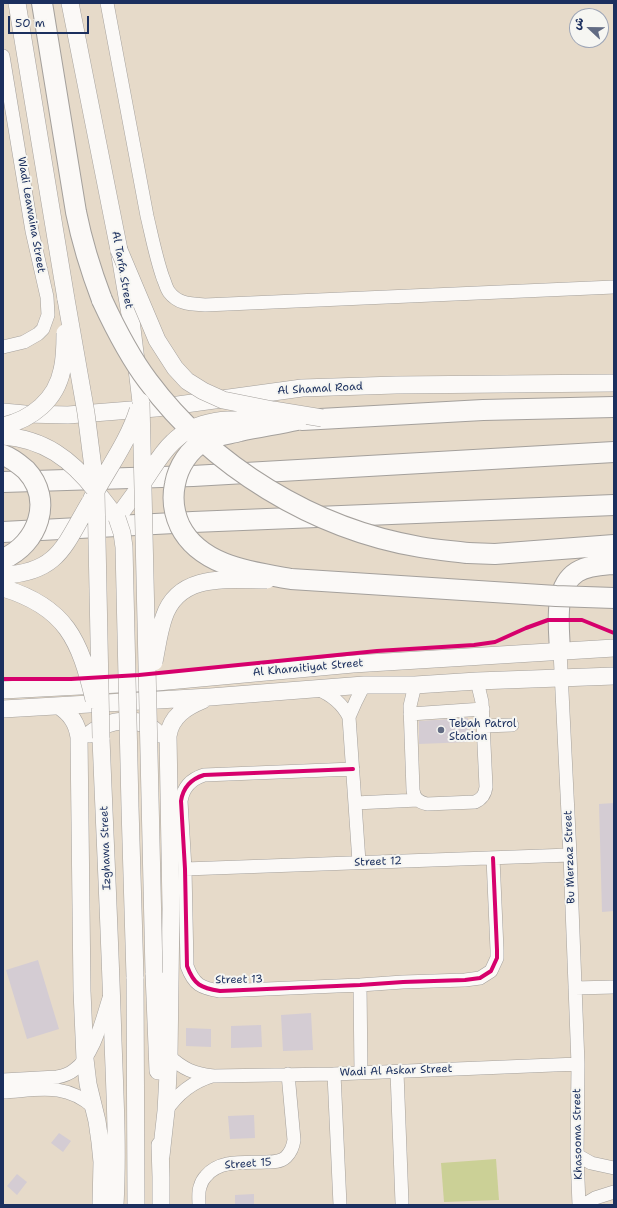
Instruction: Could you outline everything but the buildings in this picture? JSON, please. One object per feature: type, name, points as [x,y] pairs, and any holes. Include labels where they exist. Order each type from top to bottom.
[{"type":"highway","points":[[42,3],[76,212],[89,267],[114,326],[129,353],[148,381],[174,413],[202,440],[222,458],[271,492],[306,510],[341,525],[380,538],[420,547],[468,553],[496,554],[614,545]]},
{"type":"highway","points":[[614,407],[482,410],[322,418],[297,420],[222,435],[206,441],[187,457],[179,470],[173,497],[175,511],[181,528],[190,541],[204,553],[239,569],[291,579],[614,598]]},
{"type":"highway","points":[[3,482],[193,476],[614,452]]},
{"type":"highway","points":[[3,455],[16,462],[29,474],[37,491],[40,506],[36,527],[30,538],[17,552],[3,560]]},
{"type":"highway","points":[[3,532],[193,522],[614,505]]},
{"type":"highway","points":[[560,651],[561,595],[568,581],[578,571],[600,565],[614,564]]},
{"type":"main road","points":[[17,3],[87,419],[96,491]]},
{"type":"main road","name":"Al Tarfa Street","points":[[70,3],[119,250],[131,320],[141,402],[148,696]]},
{"type":"main road","points":[[119,250],[156,340],[175,368],[188,381],[203,391],[223,400],[322,418]]},
{"type":"main road","points":[[3,426],[20,420],[35,412],[49,399],[55,390],[60,378],[63,363],[66,299]]},
{"type":"main road","name":"Al Shamal Road","points":[[3,412],[68,415],[180,405],[302,388],[614,383]]},
{"type":"main road","points":[[3,575],[22,574],[38,569],[48,564],[56,556],[67,541],[126,439],[141,402]]},
{"type":"main road","points":[[98,583],[102,547],[116,518],[161,456],[185,431],[214,421],[297,420]]},
{"type":"main road","points":[[3,436],[27,440],[50,449],[79,470],[116,518],[122,532],[124,547],[135,977],[136,1205]]},
{"type":"main road","name":"Izghawa Street","points":[[96,491],[101,738],[116,1147],[115,1205]]},
{"type":"main road","points":[[161,1205],[161,1156],[154,973],[148,696],[164,617],[172,601],[180,593],[195,584],[213,580],[291,579]]},
{"type":"main road","points":[[3,588],[22,595],[41,605],[62,622],[70,633],[76,643],[86,671],[101,738]]},
{"type":"main road","name":"Al Kharaitiyat Street","points":[[3,690],[157,682],[353,664],[614,648]]},
{"type":"main road","name":"Al Kharaitiyat Street","points":[[3,709],[210,697],[364,685],[414,685],[614,676]]},
{"type":"main road","points":[[161,1156],[166,1111],[169,1056],[171,909],[168,736],[169,728],[173,720],[200,701],[210,697]]},
{"type":"main road","points":[[59,706],[71,715],[80,737],[84,1060],[99,1135],[102,1162],[101,1205]]},
{"type":"main road","points":[[80,750],[88,736],[94,731],[110,723],[125,721],[142,723],[149,726],[156,732],[168,749]]},
{"type":"street","points":[[107,3],[136,161],[153,242],[168,290],[176,300],[187,304],[204,305],[614,287]]},
{"type":"street","name":"Wadi Leawaina Street","points":[[3,56],[32,230],[47,297],[48,315],[43,329],[38,334],[24,342],[3,347]]},
{"type":"street","name":"Bu Merzaz Street","points":[[560,651],[578,1064]]},
{"type":"street","points":[[414,685],[410,714],[413,790],[415,797],[422,803],[427,804],[475,802],[480,800],[483,796],[486,787],[483,710],[477,681]]},
{"type":"street","points":[[358,862],[350,717],[364,685]]},
{"type":"street","points":[[317,689],[327,693],[336,700],[350,717]]},
{"type":"street","points":[[410,714],[483,710]]},
{"type":"street","points":[[483,726],[512,725]]},
{"type":"street","name":"Street 13","points":[[353,769],[204,775],[194,779],[184,791],[181,801],[185,869],[187,966],[191,978],[197,983],[207,989],[220,990],[360,985],[480,978],[491,971],[497,958],[498,950],[493,858]]},
{"type":"street","points":[[355,803],[418,800]]},
{"type":"street","name":"Street 12","points":[[185,869],[570,855]]},
{"type":"street","points":[[3,1092],[64,1076],[75,1070],[84,1060],[99,1028],[111,982]]},
{"type":"street","points":[[360,985],[361,1073]]},
{"type":"street","points":[[575,988],[614,987]]},
{"type":"street","name":"Wadi Al Askar Street","points":[[169,1056],[177,1064],[195,1073],[214,1076],[397,1072],[578,1064]]},
{"type":"street","name":"Khasooma Street","points":[[578,1064],[577,1155],[579,1205]]},
{"type":"street","points":[[397,1072],[402,1204]]},
{"type":"street","name":"Street 15","points":[[199,1205],[200,1186],[203,1179],[214,1168],[234,1163],[277,1162],[289,1154],[294,1140],[288,1074]]},
{"type":"street","points":[[334,1074],[340,1205]]},
{"type":"street","name":"Wadi Al Askar Street","points":[[166,1111],[173,1101],[191,1085],[202,1079],[214,1076]]},
{"type":"street","points":[[3,1080],[70,1092],[79,1096],[94,1107]]},
{"type":"street","points":[[577,1155],[591,1163],[614,1168]]},
{"type":"street","points":[[583,1205],[594,1198],[614,1192]]},
{"type":"green space","points":[[496,1159],[499,1200],[444,1202],[441,1163]]},
{"type":"cycle path","points":[[3,679],[71,679],[139,675],[377,651],[474,645],[495,642],[548,620],[582,620],[614,633]]},
{"type":"cycle path","points":[[353,769],[204,775],[195,779],[188,785],[181,801],[185,869],[187,966],[192,978],[203,987],[220,991],[465,980],[480,978],[491,971],[497,958],[493,858]]},
{"type":"place","name":"Tebah Patrol Station","points":[[441,730]]}]
